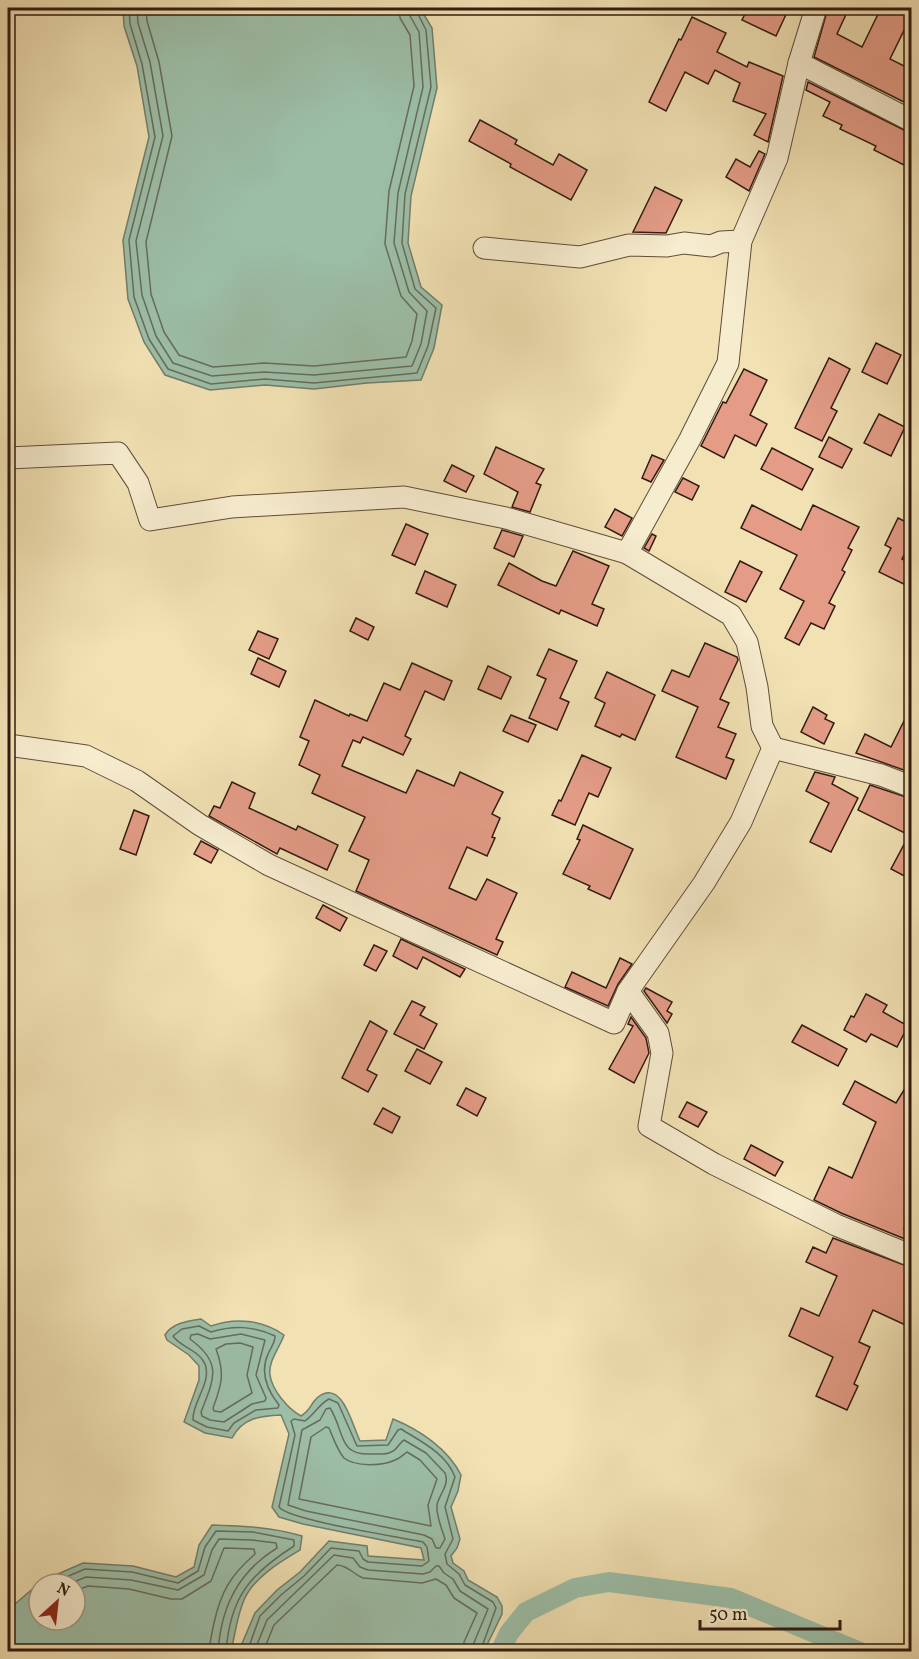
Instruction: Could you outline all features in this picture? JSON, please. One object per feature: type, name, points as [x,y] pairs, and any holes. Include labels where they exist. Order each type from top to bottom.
[{"type":"street","points":[[627,553],[690,439],[728,363],[741,241],[777,158],[799,63],[816,8]]},
{"type":"street","points":[[799,63],[912,121]]},
{"type":"street","points":[[484,248],[580,257],[629,245],[667,246],[684,243],[711,246],[721,242],[741,241]]},
{"type":"street","points":[[8,458],[118,453],[138,483],[150,520],[232,507],[404,497],[506,518],[627,553],[731,615],[747,642],[757,687],[762,726],[773,748],[881,775],[912,788]]},
{"type":"street","points":[[8,745],[86,756],[137,781],[200,825],[269,865],[614,1023],[628,991],[704,883],[741,822],[773,748]]},
{"type":"street","points":[[628,991],[658,1033],[662,1053],[649,1126],[714,1164],[836,1225],[912,1256]]},
{"type":"water","points":[[123,8],[420,8],[432,28],[437,88],[411,196],[408,243],[421,287],[442,305],[434,348],[421,380],[314,389],[265,385],[210,390],[165,375],[144,342],[128,299],[123,240],[149,137],[137,66],[124,26]]},
{"type":"water","points":[[201,1319],[211,1326],[239,1321],[258,1323],[284,1335],[272,1359],[271,1381],[281,1398],[301,1416],[317,1398],[326,1393],[333,1394],[345,1406],[360,1441],[386,1440],[393,1419],[432,1441],[449,1457],[461,1475],[458,1491],[451,1507],[460,1539],[451,1556],[453,1563],[464,1571],[468,1580],[497,1597],[502,1606],[502,1614],[484,1651],[241,1651],[255,1613],[277,1590],[300,1572],[329,1541],[367,1546],[368,1556],[424,1560],[421,1548],[279,1517],[272,1507],[289,1434],[281,1415],[253,1419],[241,1426],[232,1438],[205,1433],[184,1422],[199,1380],[199,1366],[189,1355],[167,1340],[165,1335],[176,1325]]},
{"type":"water","points":[[212,1525],[269,1529],[302,1536],[300,1550],[268,1571],[248,1592],[240,1612],[231,1651],[8,1651],[8,1610],[27,1594],[27,1632],[87,1632],[87,1572],[62,1572],[83,1563],[133,1566],[176,1577],[194,1567],[199,1545]]},
{"type":"building","points":[[748,8],[789,8],[776,36],[742,20]]},
{"type":"building","points":[[828,8],[849,8],[837,34],[862,47],[881,8],[912,8],[912,14],[890,59],[912,70],[912,106],[814,57]]},
{"type":"building","points":[[692,17],[726,33],[717,52],[747,67],[749,62],[783,76],[768,142],[754,135],[766,114],[733,101],[740,83],[715,70],[708,84],[685,72],[666,111],[649,102]]},
{"type":"building","points":[[808,82],[912,134],[912,149],[904,165],[874,150],[876,146],[840,129],[842,125],[823,116],[830,102],[806,90]]},
{"type":"building","points":[[480,120],[517,140],[515,144],[553,165],[559,154],[587,170],[571,200],[510,167],[511,164],[469,141]]},
{"type":"building","points":[[759,151],[765,154],[749,191],[726,177],[736,159],[750,167]]},
{"type":"building","points":[[655,187],[682,200],[666,233],[633,232]]},
{"type":"building","points":[[876,343],[901,355],[887,384],[862,372]]},
{"type":"building","points":[[829,358],[850,369],[831,408],[837,411],[822,441],[795,428]]},
{"type":"building","points":[[744,369],[767,380],[750,415],[767,424],[756,446],[735,435],[724,458],[701,446],[723,402],[726,403]]},
{"type":"building","points":[[879,414],[905,427],[891,456],[864,443]]},
{"type":"building","points":[[829,437],[852,449],[842,468],[819,457]]},
{"type":"building","points":[[496,447],[544,469],[536,483],[541,485],[530,512],[512,507],[518,492],[484,474]]},
{"type":"building","points":[[772,448],[813,469],[802,490],[761,469]]},
{"type":"building","points":[[652,455],[664,460],[651,482],[642,478]]},
{"type":"building","points":[[452,465],[474,476],[466,492],[444,481]]},
{"type":"building","points":[[683,478],[699,486],[692,500],[675,492]]},
{"type":"building","points":[[752,505],[801,530],[813,505],[859,527],[848,548],[852,550],[842,570],[845,572],[829,603],[835,606],[824,629],[811,623],[799,645],[785,638],[804,601],[780,589],[797,555],[741,528]]},
{"type":"building","points":[[615,509],[632,518],[622,536],[605,527]]},
{"type":"building","points":[[898,518],[912,525],[912,540],[902,559],[912,564],[912,588],[879,572],[891,548],[885,545]]},
{"type":"building","points":[[406,524],[428,534],[415,565],[392,555]]},
{"type":"building","points":[[502,530],[523,536],[514,557],[494,548]]},
{"type":"building","points":[[652,534],[656,536],[649,551],[644,548]]},
{"type":"building","points":[[573,551],[609,566],[592,604],[604,609],[597,626],[561,610],[559,614],[498,585],[509,563],[556,586]]},
{"type":"building","points":[[740,561],[762,572],[746,602],[725,592]]},
{"type":"building","points":[[425,571],[456,585],[447,607],[416,593]]},
{"type":"building","points":[[356,618],[374,627],[368,640],[350,631]]},
{"type":"building","points":[[258,631],[278,639],[269,659],[249,650]]},
{"type":"building","points":[[705,643],[737,657],[738,660],[720,699],[729,703],[718,727],[736,734],[726,757],[734,760],[726,779],[676,757],[698,707],[662,691],[672,670],[689,677]]},
{"type":"building","points":[[549,649],[577,661],[560,698],[569,702],[557,730],[529,718],[546,679],[537,675]]},
{"type":"building","points":[[258,658],[286,671],[279,687],[251,674]]},
{"type":"building","points":[[412,663],[452,681],[444,700],[425,691],[405,736],[411,739],[403,755],[363,737],[360,743],[353,740],[342,766],[406,793],[417,770],[454,786],[460,772],[503,792],[492,814],[500,818],[487,856],[467,847],[449,888],[476,900],[487,879],[517,893],[496,939],[503,942],[497,955],[356,891],[369,860],[349,851],[365,817],[312,793],[320,775],[299,765],[309,741],[300,737],[315,700],[349,716],[350,714],[367,721],[384,683],[400,690]]},
{"type":"building","points":[[488,666],[511,677],[501,699],[478,689]]},
{"type":"building","points":[[607,672],[655,695],[635,740],[622,734],[620,737],[595,726],[605,703],[595,698]]},
{"type":"building","points":[[912,705],[912,773],[856,753],[865,734],[891,747]]},
{"type":"building","points":[[813,707],[827,715],[825,719],[834,723],[824,744],[801,732]]},
{"type":"building","points":[[511,715],[536,725],[528,742],[503,731]]},
{"type":"building","points":[[582,755],[611,768],[598,797],[589,793],[575,825],[552,815]]},
{"type":"building","points":[[815,772],[835,777],[832,784],[858,798],[831,852],[810,842],[829,803],[806,791]]},
{"type":"building","points":[[232,782],[255,793],[249,808],[296,830],[298,826],[338,845],[327,870],[280,848],[277,854],[209,816],[214,806],[220,808]]},
{"type":"building","points":[[870,785],[912,799],[912,880],[891,869],[909,835],[858,810]]},
{"type":"building","points":[[134,810],[149,816],[136,855],[120,849]]},
{"type":"building","points":[[583,825],[633,849],[610,899],[588,889],[590,886],[563,874],[580,840],[577,839]]},
{"type":"building","points":[[201,841],[218,850],[211,863],[194,854]]},
{"type":"building","points":[[323,905],[347,918],[340,931],[316,918]]},
{"type":"building","points":[[401,939],[465,969],[460,977],[423,957],[417,969],[393,956]]},
{"type":"building","points":[[374,945],[387,951],[376,971],[364,965]]},
{"type":"building","points":[[620,958],[632,964],[618,984],[608,1006],[565,987],[572,972],[606,988]]},
{"type":"building","points":[[646,988],[672,1002],[667,1011],[672,1014],[667,1023],[644,991]]},
{"type":"building","points":[[866,994],[887,1005],[883,1012],[908,1026],[897,1047],[871,1034],[866,1042],[844,1030]]},
{"type":"building","points":[[412,1001],[425,1007],[420,1015],[437,1024],[424,1049],[394,1034]]},
{"type":"building","points":[[631,1017],[646,1038],[649,1053],[634,1083],[609,1069],[633,1026],[628,1024]]},
{"type":"building","points":[[370,1021],[387,1031],[367,1070],[377,1075],[368,1092],[342,1078]]},
{"type":"building","points":[[802,1025],[847,1049],[838,1066],[792,1042]]},
{"type":"building","points":[[417,1049],[442,1062],[430,1084],[405,1071]]},
{"type":"building","points":[[912,1077],[912,1200],[906,1211],[911,1213],[904,1229],[908,1232],[905,1239],[814,1200],[829,1167],[852,1178],[876,1122],[843,1104],[855,1081],[896,1103]]},
{"type":"building","points":[[466,1088],[486,1098],[477,1116],[457,1105]]},
{"type":"building","points":[[687,1102],[707,1112],[698,1127],[679,1117]]},
{"type":"building","points":[[383,1108],[400,1117],[392,1133],[374,1124]]},
{"type":"building","points":[[751,1145],[783,1162],[775,1176],[744,1159]]},
{"type":"building","points":[[833,1238],[912,1268],[912,1328],[873,1310],[859,1342],[870,1347],[854,1384],[858,1386],[847,1410],[816,1396],[833,1357],[789,1336],[801,1308],[819,1316],[837,1276],[806,1262],[813,1247],[826,1253]]},
{"type":"waterway","points":[[500,1652],[509,1633],[526,1612],[575,1588],[609,1582],[731,1598],[860,1652]]}]
